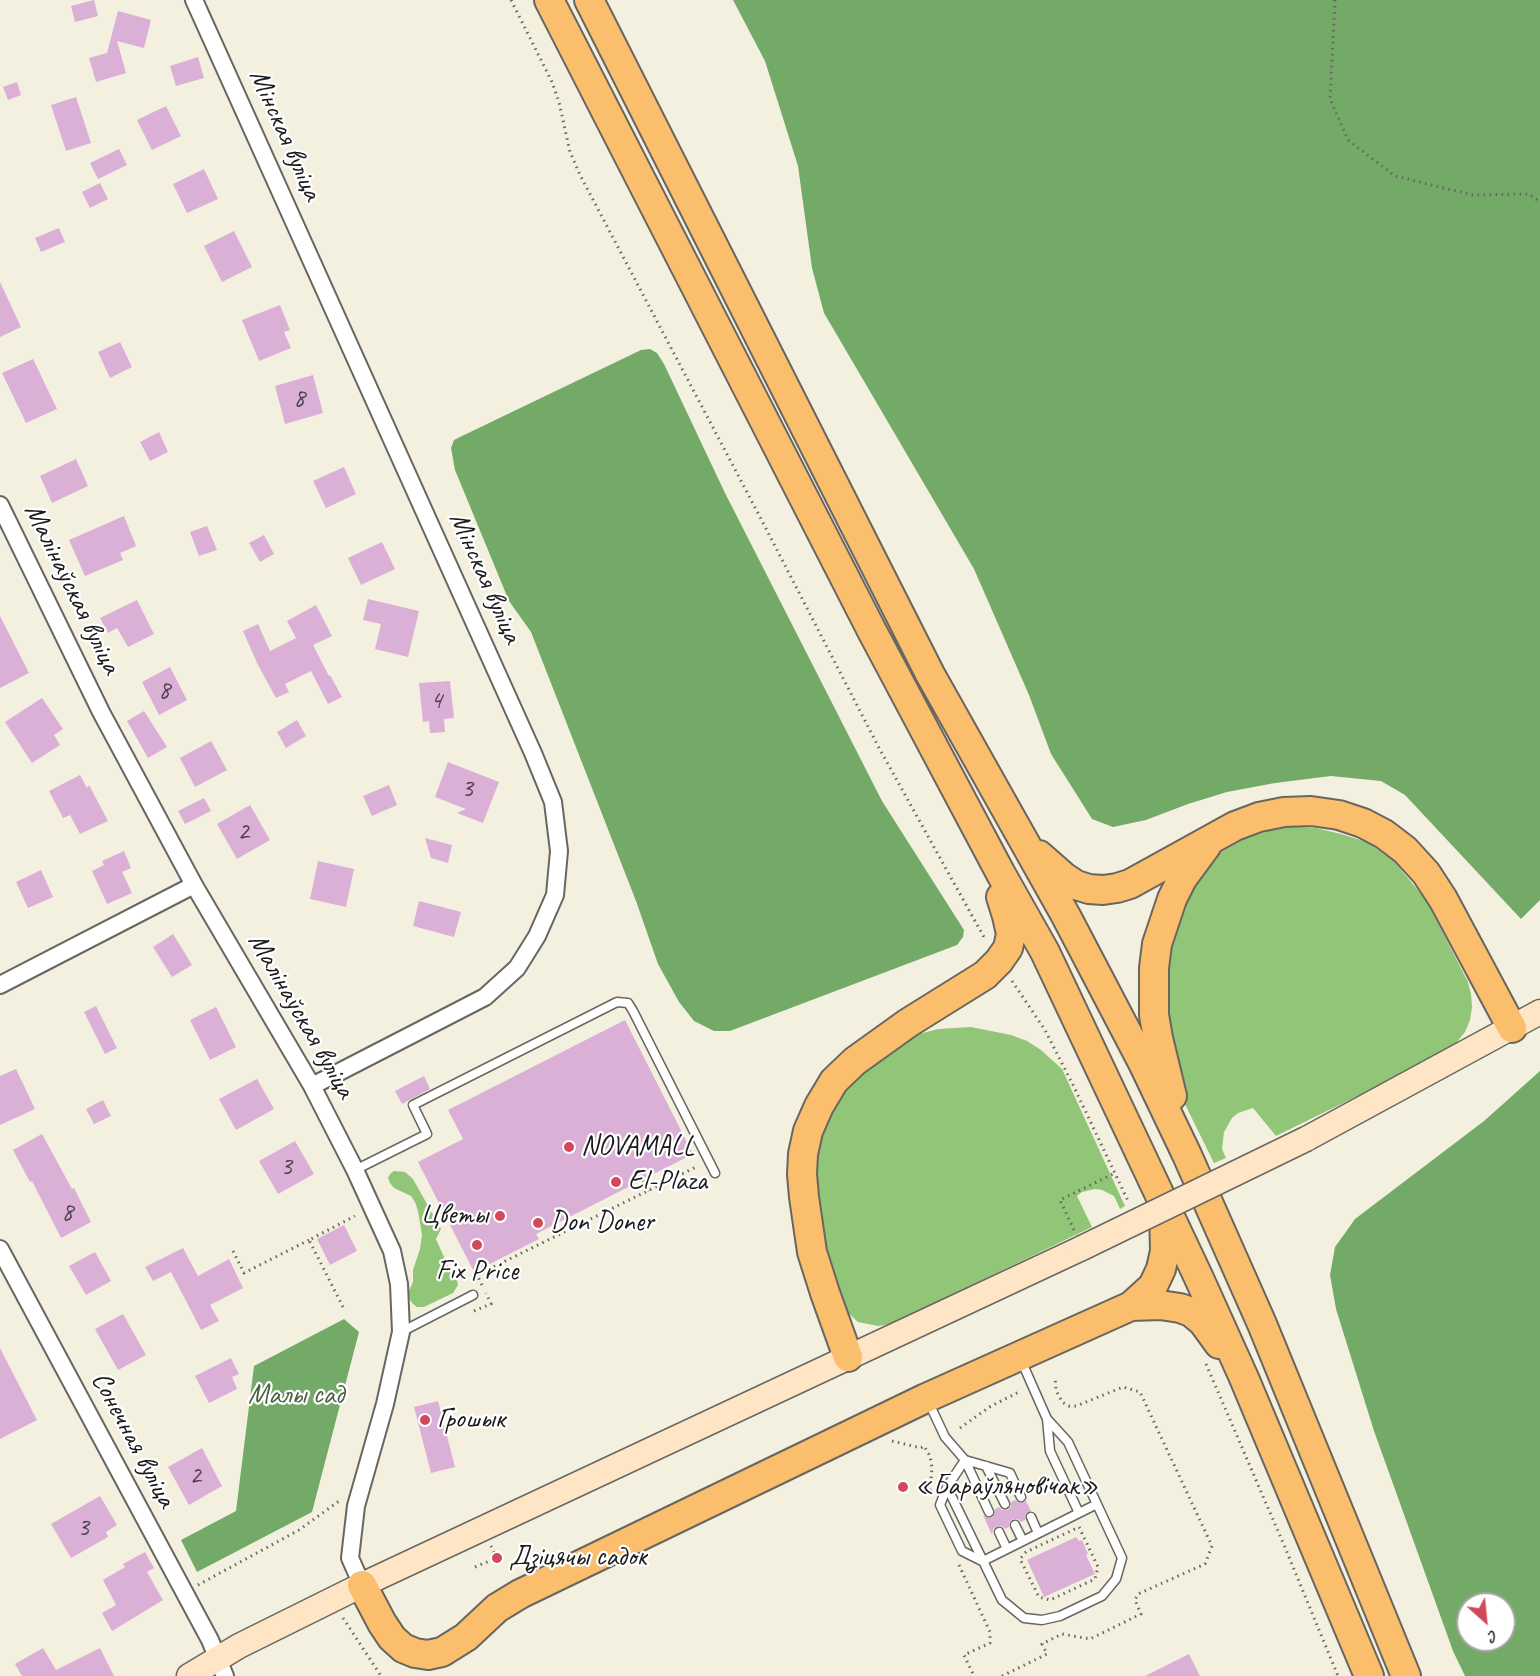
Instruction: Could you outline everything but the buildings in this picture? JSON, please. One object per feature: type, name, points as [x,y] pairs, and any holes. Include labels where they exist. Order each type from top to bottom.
[{"type":"highway","points":[[549,0],[872,631],[977,830],[1045,952],[1163,1200],[1244,1378],[1369,1676]]},
{"type":"highway","points":[[588,0],[930,674],[1066,916],[1137,1052],[1187,1155],[1262,1324],[1406,1676]]},
{"type":"highway","points":[[1024,841],[1065,878],[1083,887],[1103,890],[1130,884],[1235,826],[1259,817],[1311,810],[1339,815],[1363,823],[1384,834],[1405,850],[1426,873],[1512,1028]]},
{"type":"highway","points":[[848,1357],[812,1252],[802,1174],[808,1131],[834,1081],[855,1060],[908,1023],[985,975],[1008,948],[1011,934],[1007,916],[977,830]]},
{"type":"highway","points":[[1187,1155],[1158,1038],[1154,1015],[1154,968],[1157,944],[1172,899],[1182,879],[1212,839]]},
{"type":"highway","points":[[362,1586],[382,1623],[392,1638],[403,1648],[428,1655],[442,1652],[466,1637],[497,1608],[520,1593],[926,1398],[1131,1306],[1153,1286],[1161,1269],[1165,1251],[1163,1200]]},
{"type":"highway","points":[[1131,1306],[1160,1305],[1191,1312],[1203,1322],[1244,1378]]},
{"type":"main road","points":[[189,1676],[221,1667],[362,1586],[1082,1248],[1306,1139],[1540,1012]]},
{"type":"street","name":"Мінская вуліца","points":[[194,0],[533,753],[553,802],[559,851],[555,895],[537,936],[517,968],[485,997],[312,1086]]},
{"type":"street","name":"Малінаўская вуліца","points":[[0,505],[101,712],[194,885],[312,1086],[355,1170],[392,1251],[399,1284],[401,1332],[386,1404],[356,1506],[350,1558],[362,1586]]},
{"type":"street","points":[[0,985],[194,885]]},
{"type":"street","name":"Сонечная вуліца","points":[[0,1249],[184,1592],[221,1667]]},
{"type":"lane","points":[[355,1170],[427,1134],[413,1105],[617,1002],[628,1003],[633,1011],[715,1173]]},
{"type":"lane","points":[[401,1332],[473,1295]]},
{"type":"lane","points":[[1019,1356],[1047,1419],[1050,1450],[1079,1513]]},
{"type":"lane","points":[[926,1398],[945,1437],[965,1460],[989,1512]]},
{"type":"lane","points":[[947,1487],[1002,1600],[1023,1618],[1042,1620],[1060,1616],[1102,1596],[1116,1579],[1122,1558],[1068,1442],[1047,1419]]},
{"type":"lane","points":[[965,1460],[1010,1473],[1021,1497]]},
{"type":"lane","points":[[965,1460],[947,1487],[940,1505],[962,1551],[983,1561]]},
{"type":"lane","points":[[986,1466],[1005,1504]]},
{"type":"lane","points":[[983,1561],[1097,1504]]},
{"type":"lane","points":[[1031,1517],[1038,1533]]},
{"type":"lane","points":[[1015,1525],[1023,1541]]},
{"type":"lane","points":[[999,1532],[1007,1549]]},
{"type":"path","points":[[512,0],[552,82],[570,152],[580,176],[878,746],[989,945]]},
{"type":"path","points":[[1335,0],[1330,99],[1348,140],[1395,176],[1473,195],[1529,194],[1540,201]]},
{"type":"path","points":[[1006,972],[1045,1030],[1129,1203]]},
{"type":"path","points":[[469,1313],[491,1304],[477,1275],[696,1167]]},
{"type":"path","points":[[1082,1248],[1060,1200],[1115,1173]]},
{"type":"path","points":[[643,1180],[649,1191]]},
{"type":"path","points":[[232,1251],[244,1273],[355,1216]]},
{"type":"path","points":[[309,1240],[343,1307]]},
{"type":"path","points":[[1203,1359],[1338,1676]]},
{"type":"path","points":[[1002,1676],[1047,1654],[1042,1644],[1062,1634],[1090,1639],[1141,1614],[1135,1600],[1138,1594],[1205,1564],[1212,1546],[1140,1392],[1123,1387],[1076,1406],[1069,1406],[1062,1402],[1056,1390],[1055,1378]]},
{"type":"path","points":[[960,1428],[991,1406],[1021,1391]]},
{"type":"path","points":[[924,1446],[930,1456],[932,1468],[930,1499]]},
{"type":"path","points":[[184,1592],[299,1530],[346,1497]]},
{"type":"path","points":[[1079,1527],[1098,1567],[1095,1579],[1050,1600],[1039,1597],[1020,1559],[1026,1552],[1038,1546],[1079,1527]]},
{"type":"path","points":[[1038,1546],[1041,1553]]},
{"type":"path","points":[[958,1563],[990,1632],[990,1643],[964,1655],[974,1676]]},
{"type":"path","points":[[342,1616],[381,1676]]},
{"type":"green space","points":[[733,0],[1540,0],[1540,900],[1521,919],[1405,795],[1381,781],[1331,776],[1275,783],[1227,792],[1146,820],[1113,827],[1092,819],[1051,754],[1029,695],[974,569],[824,313],[812,268],[798,166],[765,61]]},
{"type":"green space","points":[[650,349],[657,353],[664,364],[725,493],[882,801],[964,930],[963,937],[957,945],[730,1031],[714,1031],[694,1021],[679,1002],[658,964],[636,901],[531,632],[509,601],[455,470],[451,448],[454,440],[462,436],[641,350]]},
{"type":"green space","points":[[1282,826],[1316,828],[1341,834],[1367,842],[1393,860],[1426,900],[1468,982],[1472,1007],[1470,1020],[1465,1032],[1448,1051],[1276,1136],[1253,1108],[1238,1113],[1232,1118],[1224,1132],[1222,1149],[1226,1158],[1214,1163],[1174,1082],[1166,1037],[1168,956],[1176,921],[1197,877],[1218,854],[1244,839]]},
{"type":"green space","points":[[971,1027],[1011,1035],[1027,1041],[1062,1069],[1125,1206],[1120,1209],[1114,1196],[1102,1190],[1082,1192],[1077,1196],[1092,1227],[891,1324],[878,1326],[858,1322],[844,1309],[825,1250],[814,1175],[819,1140],[831,1110],[854,1074],[908,1037],[938,1029]]},
{"type":"green space","points":[[1540,1071],[1540,1676],[1465,1676],[1453,1651],[1374,1431],[1336,1309],[1330,1275],[1335,1247],[1355,1219],[1484,1121]]},
{"type":"green space","points":[[394,1171],[405,1172],[413,1179],[441,1229],[436,1239],[451,1273],[457,1280],[458,1285],[453,1293],[424,1307],[417,1307],[413,1304],[408,1293],[413,1282],[413,1270],[422,1235],[418,1211],[411,1196],[394,1188],[390,1183],[388,1178]]},
{"type":"green space","name":"Малы сад","points":[[344,1319],[359,1332],[312,1512],[197,1572],[181,1540],[236,1511],[254,1366]]},
{"type":"place","name":"NOVAMALL","points":[[569,1147]]},
{"type":"place","name":"El-Plaza","points":[[616,1182]]},
{"type":"place","name":"Цветы","points":[[500,1216]]},
{"type":"place","name":"Don Doner","points":[[538,1223]]},
{"type":"place","name":"Fix Price","points":[[477,1245]]},
{"type":"place","name":"Грошык","points":[[425,1420]]},
{"type":"place","name":"«Бараўляновічак»","points":[[903,1487]]},
{"type":"place","name":"Дзіцячы садок","points":[[497,1558]]}]
